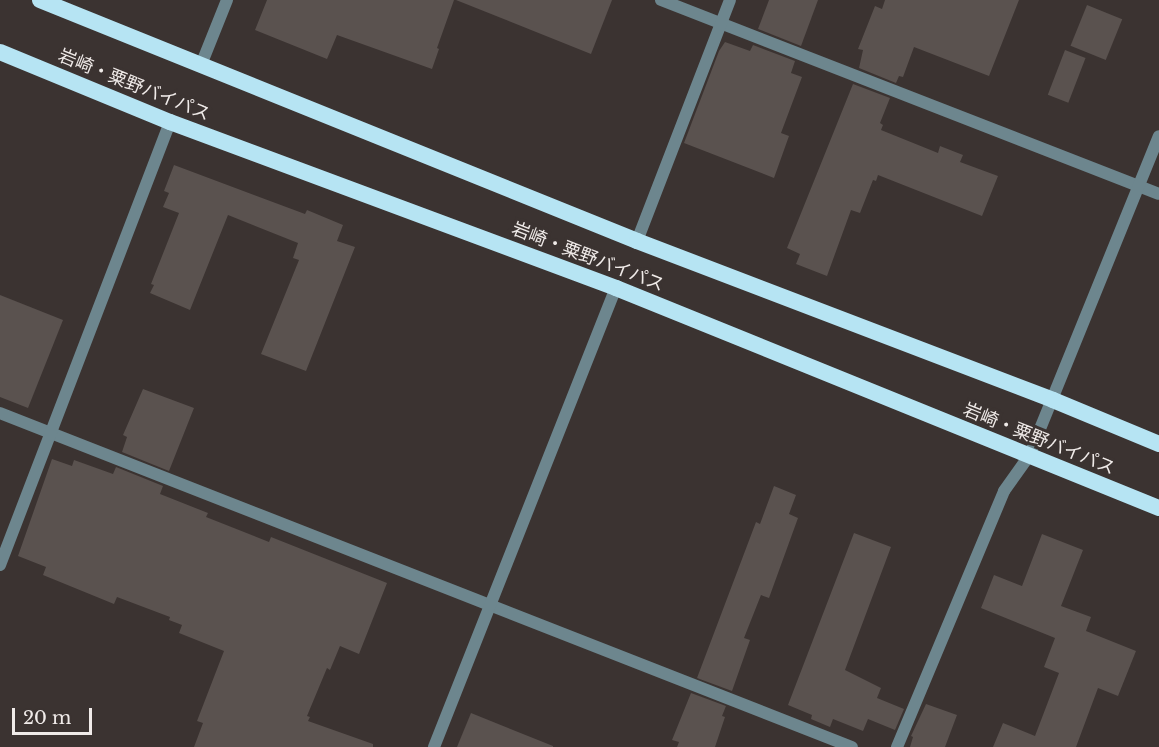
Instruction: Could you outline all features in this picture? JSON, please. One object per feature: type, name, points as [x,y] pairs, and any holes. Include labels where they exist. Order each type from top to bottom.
[{"type":"highway","name":"岩崎・粟野バイパス","points":[[40,0],[637,241],[1053,400],[1159,444]]},
{"type":"highway","name":"岩崎・粟野バイパス","points":[[0,52],[170,122],[616,288],[1159,508]]},
{"type":"street","points":[[201,65],[227,0]]},
{"type":"street","points":[[661,0],[1159,194]]},
{"type":"street","points":[[637,241],[730,0]]},
{"type":"street","points":[[0,565],[170,122]]},
{"type":"street","points":[[897,747],[1004,491],[1029,456],[1159,136]]},
{"type":"street","points":[[434,747],[616,288]]},
{"type":"street","points":[[0,413],[852,747]]},
{"type":"building","points":[[267,0],[454,0],[432,69],[337,35],[327,59],[255,30]]},
{"type":"building","points":[[456,0],[612,0],[591,54]]},
{"type":"building","points":[[769,0],[818,0],[801,46],[758,29]]},
{"type":"building","points":[[885,0],[1019,0],[989,76],[914,47],[903,77],[899,76],[896,83],[859,68],[863,50],[858,49],[875,6],[882,9]]},
{"type":"building","points":[[1087,5],[1122,19],[1106,60],[1071,46]]},
{"type":"building","points":[[725,42],[750,51],[753,45],[795,61],[791,73],[802,77],[781,133],[789,136],[774,178],[684,143],[719,51]]},
{"type":"building","points":[[1065,50],[1086,58],[1068,103],[1048,95]]},
{"type":"building","points":[[853,84],[890,98],[880,123],[883,125],[881,130],[938,153],[940,146],[963,155],[960,162],[998,176],[982,216],[878,175],[876,181],[873,180],[860,213],[851,210],[827,276],[796,264],[800,254],[787,248]]},
{"type":"building","points":[[174,165],[305,214],[307,210],[343,225],[337,241],[355,247],[306,371],[261,354],[299,260],[293,258],[298,243],[228,215],[190,310],[150,293],[154,285],[151,284],[179,213],[163,207],[169,193],[164,191]]},
{"type":"building","points":[[0,295],[63,320],[28,408],[0,397]]},
{"type":"building","points":[[143,389],[194,408],[169,471],[122,452],[127,437],[123,435]]},
{"type":"building","points":[[52,459],[72,466],[74,460],[113,474],[116,467],[163,486],[160,494],[208,513],[206,517],[269,542],[271,537],[387,583],[359,654],[340,646],[330,670],[327,668],[307,716],[310,717],[308,721],[373,744],[373,747],[194,747],[203,723],[197,721],[224,651],[179,633],[182,625],[169,620],[170,617],[117,597],[114,604],[43,575],[46,567],[18,556]]},
{"type":"building","points":[[774,486],[796,495],[789,514],[798,518],[769,598],[761,595],[744,638],[750,640],[732,691],[697,678],[756,522],[760,524]]},
{"type":"building","points":[[854,533],[891,547],[845,670],[881,688],[877,698],[904,709],[895,730],[868,719],[863,731],[833,719],[830,727],[811,719],[812,715],[788,705]]},
{"type":"building","points":[[1042,534],[1083,550],[1061,606],[1091,617],[1086,631],[1136,651],[1118,696],[1098,688],[1076,747],[993,747],[1003,723],[1035,736],[1059,673],[1044,667],[1055,638],[981,608],[994,575],[1022,586]]},
{"type":"building","points":[[691,693],[726,706],[722,716],[725,717],[715,747],[677,747],[679,742],[672,740]]},
{"type":"building","points":[[926,704],[957,715],[945,747],[910,747],[913,737],[911,736]]},
{"type":"building","points":[[471,713],[553,746],[553,747],[457,747]]}]
